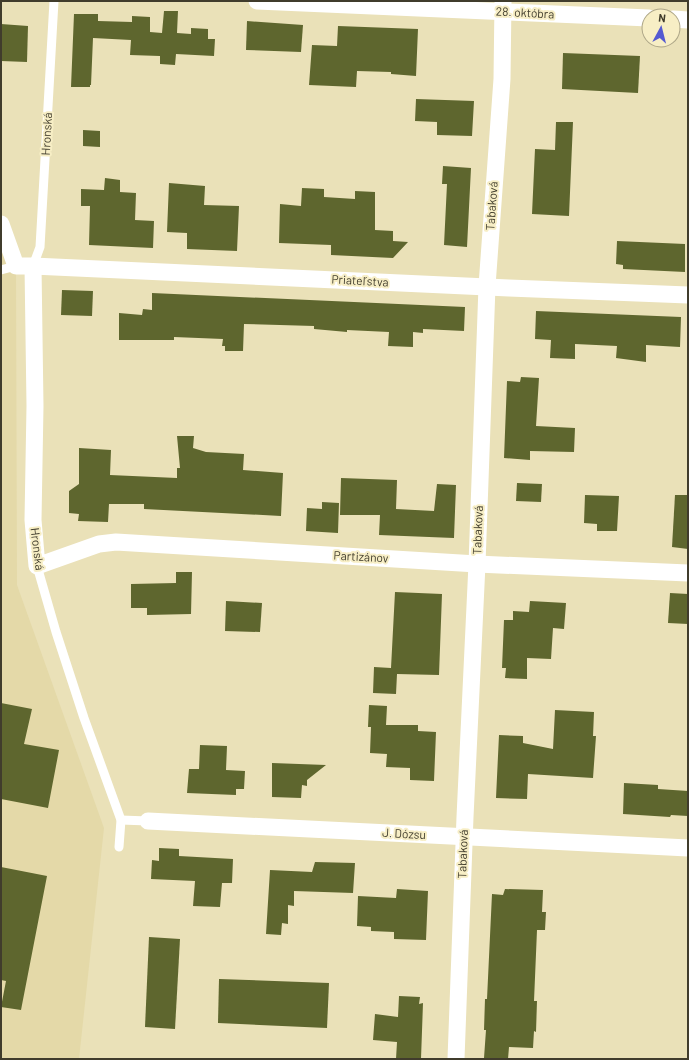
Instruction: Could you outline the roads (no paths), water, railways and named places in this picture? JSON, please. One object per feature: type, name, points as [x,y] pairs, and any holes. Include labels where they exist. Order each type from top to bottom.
[{"type":"street","name":"28. októbra","points":[[257,1],[503,7],[641,17]]},
{"type":"street","name":"Tabaková","points":[[456,1059],[487,286],[502,79],[503,7]]},
{"type":"street","name":"Hronská","points":[[1,224],[17,267],[35,406],[33,520],[38,566]]},
{"type":"street","name":"Priateľstva","points":[[17,267],[688,294]]},
{"type":"street","name":"Partizánov","points":[[38,566],[99,544],[116,542],[477,564],[688,573]]},
{"type":"street","name":"J. Dózsu","points":[[148,821],[688,848]]},
{"type":"lane","name":"Hronská","points":[[17,267],[40,247],[54,1]]},
{"type":"lane","name":"Hronská","points":[[38,566],[56,632],[84,718],[121,820]]},
{"type":"lane","name":"J. Dózsu","points":[[121,820],[148,821]]},
{"type":"lane","points":[[119,847],[121,820]]}]
